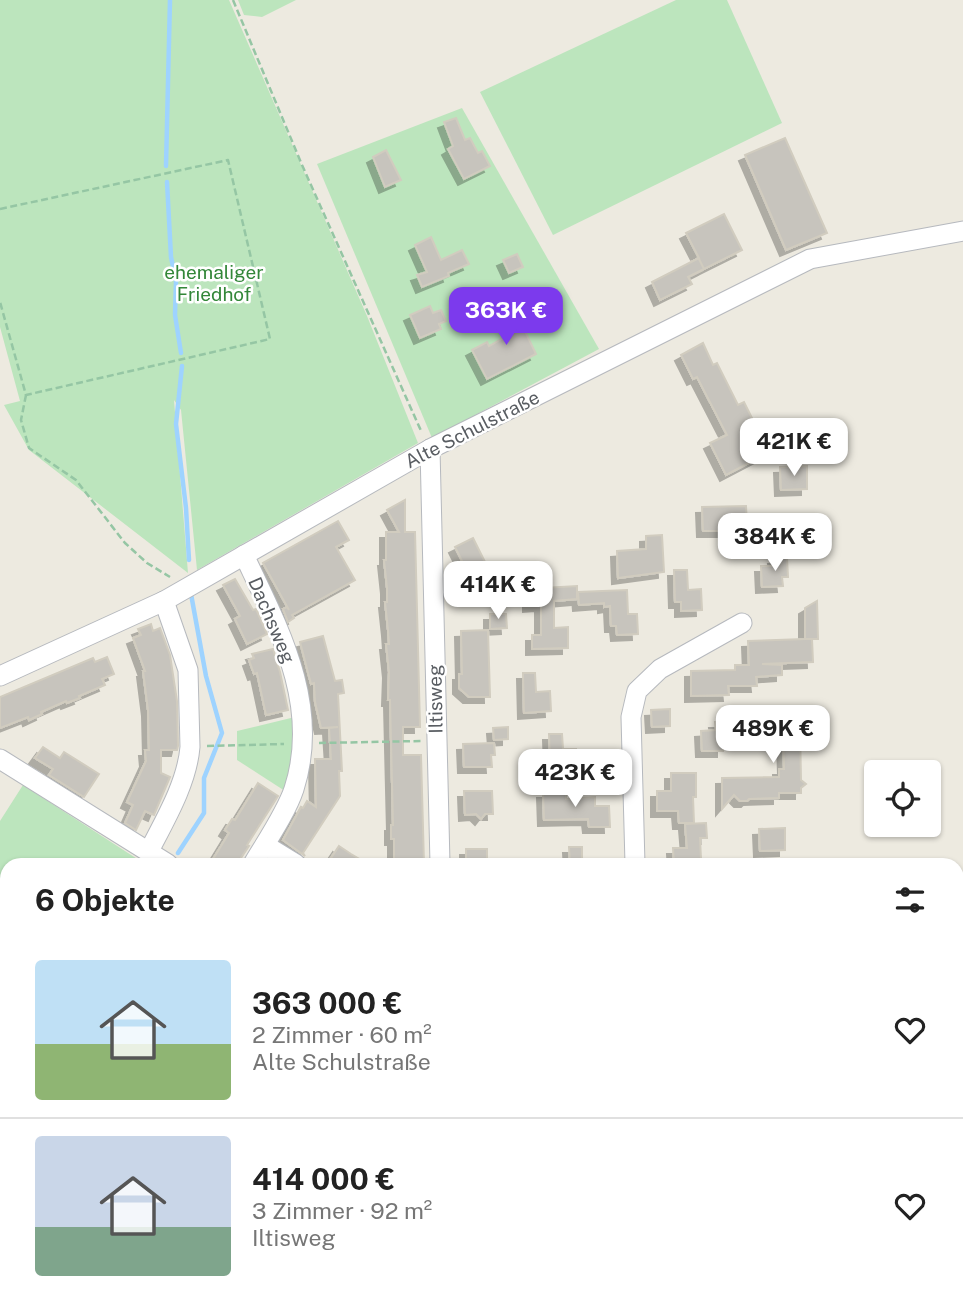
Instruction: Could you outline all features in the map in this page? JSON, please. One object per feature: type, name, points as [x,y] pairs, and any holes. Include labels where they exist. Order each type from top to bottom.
[{"type":"street","name":"Alte Schulstraße","points":[[0,676],[164,601],[430,449],[810,258],[963,230]]},
{"type":"street","name":"Iltisweg","points":[[430,449],[440,858]]},
{"type":"street","name":"Dachsweg","points":[[244,555],[284,640],[299,690],[303,744],[293,791],[257,858]]},
{"type":"street","points":[[149,851],[169,813],[190,747],[188,670],[164,601]]},
{"type":"street","points":[[635,858],[631,717],[637,691],[660,669],[742,623]]},
{"type":"street","points":[[0,759],[159,858]]},
{"type":"street","points":[[265,845],[286,858]]},
{"type":"path","points":[[233,0],[302,165],[430,449]]},
{"type":"path","points":[[0,209],[228,159],[270,339],[26,396]]},
{"type":"path","points":[[0,302],[26,396],[20,419],[29,448],[76,480],[125,543],[147,563],[170,577]]},
{"type":"path","points":[[226,746],[435,740]]},
{"type":"green space","name":"ehemaliger Friedhof","points":[[0,0],[229,0],[367,316],[418,443],[197,570],[181,410],[174,400],[188,573],[29,450],[4,405],[20,401],[0,327]]},
{"type":"green space","points":[[238,0],[296,0],[262,17],[244,15]]},
{"type":"green space","points":[[676,0],[727,0],[782,123],[553,235],[480,92]]},
{"type":"green space","points":[[462,108],[599,349],[432,438],[317,164]]},
{"type":"green space","points":[[295,717],[294,756],[285,791],[237,760],[237,731]]},
{"type":"green space","points":[[23,785],[136,858],[0,858],[0,821]]},
{"type":"building","points":[[456,118],[465,140],[470,138],[478,153],[482,151],[490,166],[464,179],[448,149],[453,146],[444,122]]},
{"type":"building","points":[[785,138],[827,233],[786,250],[745,155]]},
{"type":"building","points":[[386,150],[401,180],[385,187],[373,157]]},
{"type":"building","points":[[724,214],[742,250],[688,277],[692,284],[660,300],[652,282],[699,258],[686,233]]},
{"type":"building","points":[[431,237],[441,260],[462,250],[469,264],[422,287],[417,275],[427,272],[415,245]]},
{"type":"building","points":[[517,254],[523,267],[509,273],[503,260]]},
{"type":"building","points":[[430,306],[433,313],[441,310],[446,321],[439,324],[441,329],[420,338],[410,315]]},
{"type":"building","points":[[522,309],[530,325],[524,329],[536,354],[487,379],[472,350],[487,342],[489,346],[510,334],[503,318]]},
{"type":"building","points":[[703,343],[713,365],[717,363],[738,405],[744,402],[767,448],[764,455],[726,475],[710,443],[727,435],[697,377],[693,379],[681,355]]},
{"type":"building","points":[[807,466],[807,489],[781,490],[780,467]]},
{"type":"building","points":[[405,500],[405,532],[415,532],[420,727],[403,727],[403,755],[421,755],[424,858],[394,858],[394,839],[391,839],[393,825],[390,700],[386,644],[389,644],[384,560],[386,532],[399,532],[387,510]]},
{"type":"building","points":[[746,506],[747,524],[735,524],[735,531],[703,531],[702,507]]},
{"type":"building","points":[[338,521],[349,540],[336,547],[355,580],[292,615],[294,618],[288,622],[283,609],[287,607],[289,610],[263,563]]},
{"type":"building","points":[[662,535],[664,572],[618,578],[617,551],[646,549],[646,536]]},
{"type":"building","points":[[473,538],[490,572],[497,569],[503,580],[482,591],[477,591],[455,547]]},
{"type":"building","points":[[787,557],[788,577],[782,577],[783,586],[762,587],[761,566],[775,566],[774,558]]},
{"type":"building","points":[[674,570],[687,570],[688,590],[701,589],[702,610],[681,611],[681,602],[675,602]]},
{"type":"building","points":[[235,579],[253,610],[256,609],[267,634],[247,644],[235,619],[240,616],[223,585]]},
{"type":"building","points":[[543,580],[543,588],[577,586],[577,599],[554,601],[554,628],[568,627],[568,648],[532,649],[532,635],[541,635],[541,605],[529,606],[529,587]]},
{"type":"building","points":[[627,590],[628,614],[637,614],[638,634],[617,635],[616,626],[611,626],[610,606],[604,607],[604,603],[579,605],[578,592]]},
{"type":"building","points":[[817,601],[818,639],[812,639],[813,662],[762,664],[782,665],[782,675],[756,677],[757,686],[728,686],[729,695],[691,696],[691,671],[735,670],[735,665],[749,665],[748,641],[805,639],[805,608]]},
{"type":"building","points":[[490,614],[506,614],[507,628],[490,629]]},
{"type":"building","points":[[151,624],[153,631],[160,628],[170,655],[177,701],[178,746],[177,750],[161,750],[161,773],[170,777],[154,815],[145,811],[136,830],[125,823],[133,805],[127,802],[146,761],[145,750],[149,750],[145,671],[133,638],[141,635],[138,629]]},
{"type":"building","points":[[488,630],[490,697],[469,697],[459,688],[459,674],[462,674],[461,631]]},
{"type":"building","points":[[323,636],[335,681],[342,680],[344,693],[338,694],[342,771],[339,771],[340,796],[303,853],[305,856],[283,840],[307,801],[316,807],[315,759],[331,759],[329,728],[338,727],[321,728],[314,683],[311,684],[300,642]]},
{"type":"building","points":[[273,649],[288,710],[266,715],[257,673],[254,674],[249,660],[254,658],[252,654]]},
{"type":"building","points":[[107,657],[114,674],[102,679],[105,685],[79,696],[80,698],[41,712],[42,714],[29,720],[28,717],[0,728],[0,697],[93,658],[95,662]]},
{"type":"building","points":[[523,673],[535,673],[536,692],[550,691],[551,711],[524,713]]},
{"type":"building","points":[[670,709],[670,726],[652,727],[651,710]]},
{"type":"building","points":[[800,710],[800,716],[806,722],[800,728],[801,780],[806,784],[801,788],[801,793],[779,793],[779,798],[747,801],[740,801],[734,795],[722,809],[722,778],[779,777],[779,769],[784,769],[783,734],[772,734],[771,711]]},
{"type":"building","points":[[715,722],[728,722],[728,742],[723,742],[723,751],[702,751],[701,731],[716,730]]},
{"type":"building","points":[[508,727],[508,739],[494,740],[493,728]]},
{"type":"building","points":[[549,734],[562,734],[563,749],[576,749],[577,769],[556,770],[555,761],[550,761]]},
{"type":"building","points":[[494,743],[492,767],[464,767],[463,744]]},
{"type":"building","points":[[43,747],[60,758],[64,752],[99,774],[84,797],[49,775],[53,769],[35,758]]},
{"type":"building","points":[[671,773],[696,773],[694,823],[679,823],[678,811],[657,811],[657,791],[671,791]]},
{"type":"building","points":[[258,783],[278,796],[241,858],[214,858],[229,833],[225,830],[232,819],[235,820]]},
{"type":"building","points":[[464,791],[492,791],[493,814],[485,814],[481,819],[476,814],[465,815]]},
{"type":"building","points":[[543,792],[566,792],[566,799],[595,797],[595,806],[609,806],[610,827],[589,827],[588,819],[544,820]]},
{"type":"building","points":[[706,823],[707,838],[700,838],[701,858],[674,858],[673,848],[687,848],[685,824]]},
{"type":"building","points":[[785,828],[785,850],[760,851],[759,829]]},
{"type":"building","points":[[339,846],[358,858],[331,858]]},
{"type":"building","points":[[569,847],[582,847],[582,858],[570,858]]},
{"type":"building","points":[[466,849],[487,849],[487,858],[466,858]]},
{"type":"waterway","points":[[166,166],[170,0]]},
{"type":"waterway","points":[[167,182],[171,257],[176,281],[175,315],[181,353]]},
{"type":"waterway","points":[[182,366],[176,424],[189,560]]},
{"type":"waterway","points":[[178,853],[204,813],[204,778],[222,733],[206,676],[191,594]]}]
